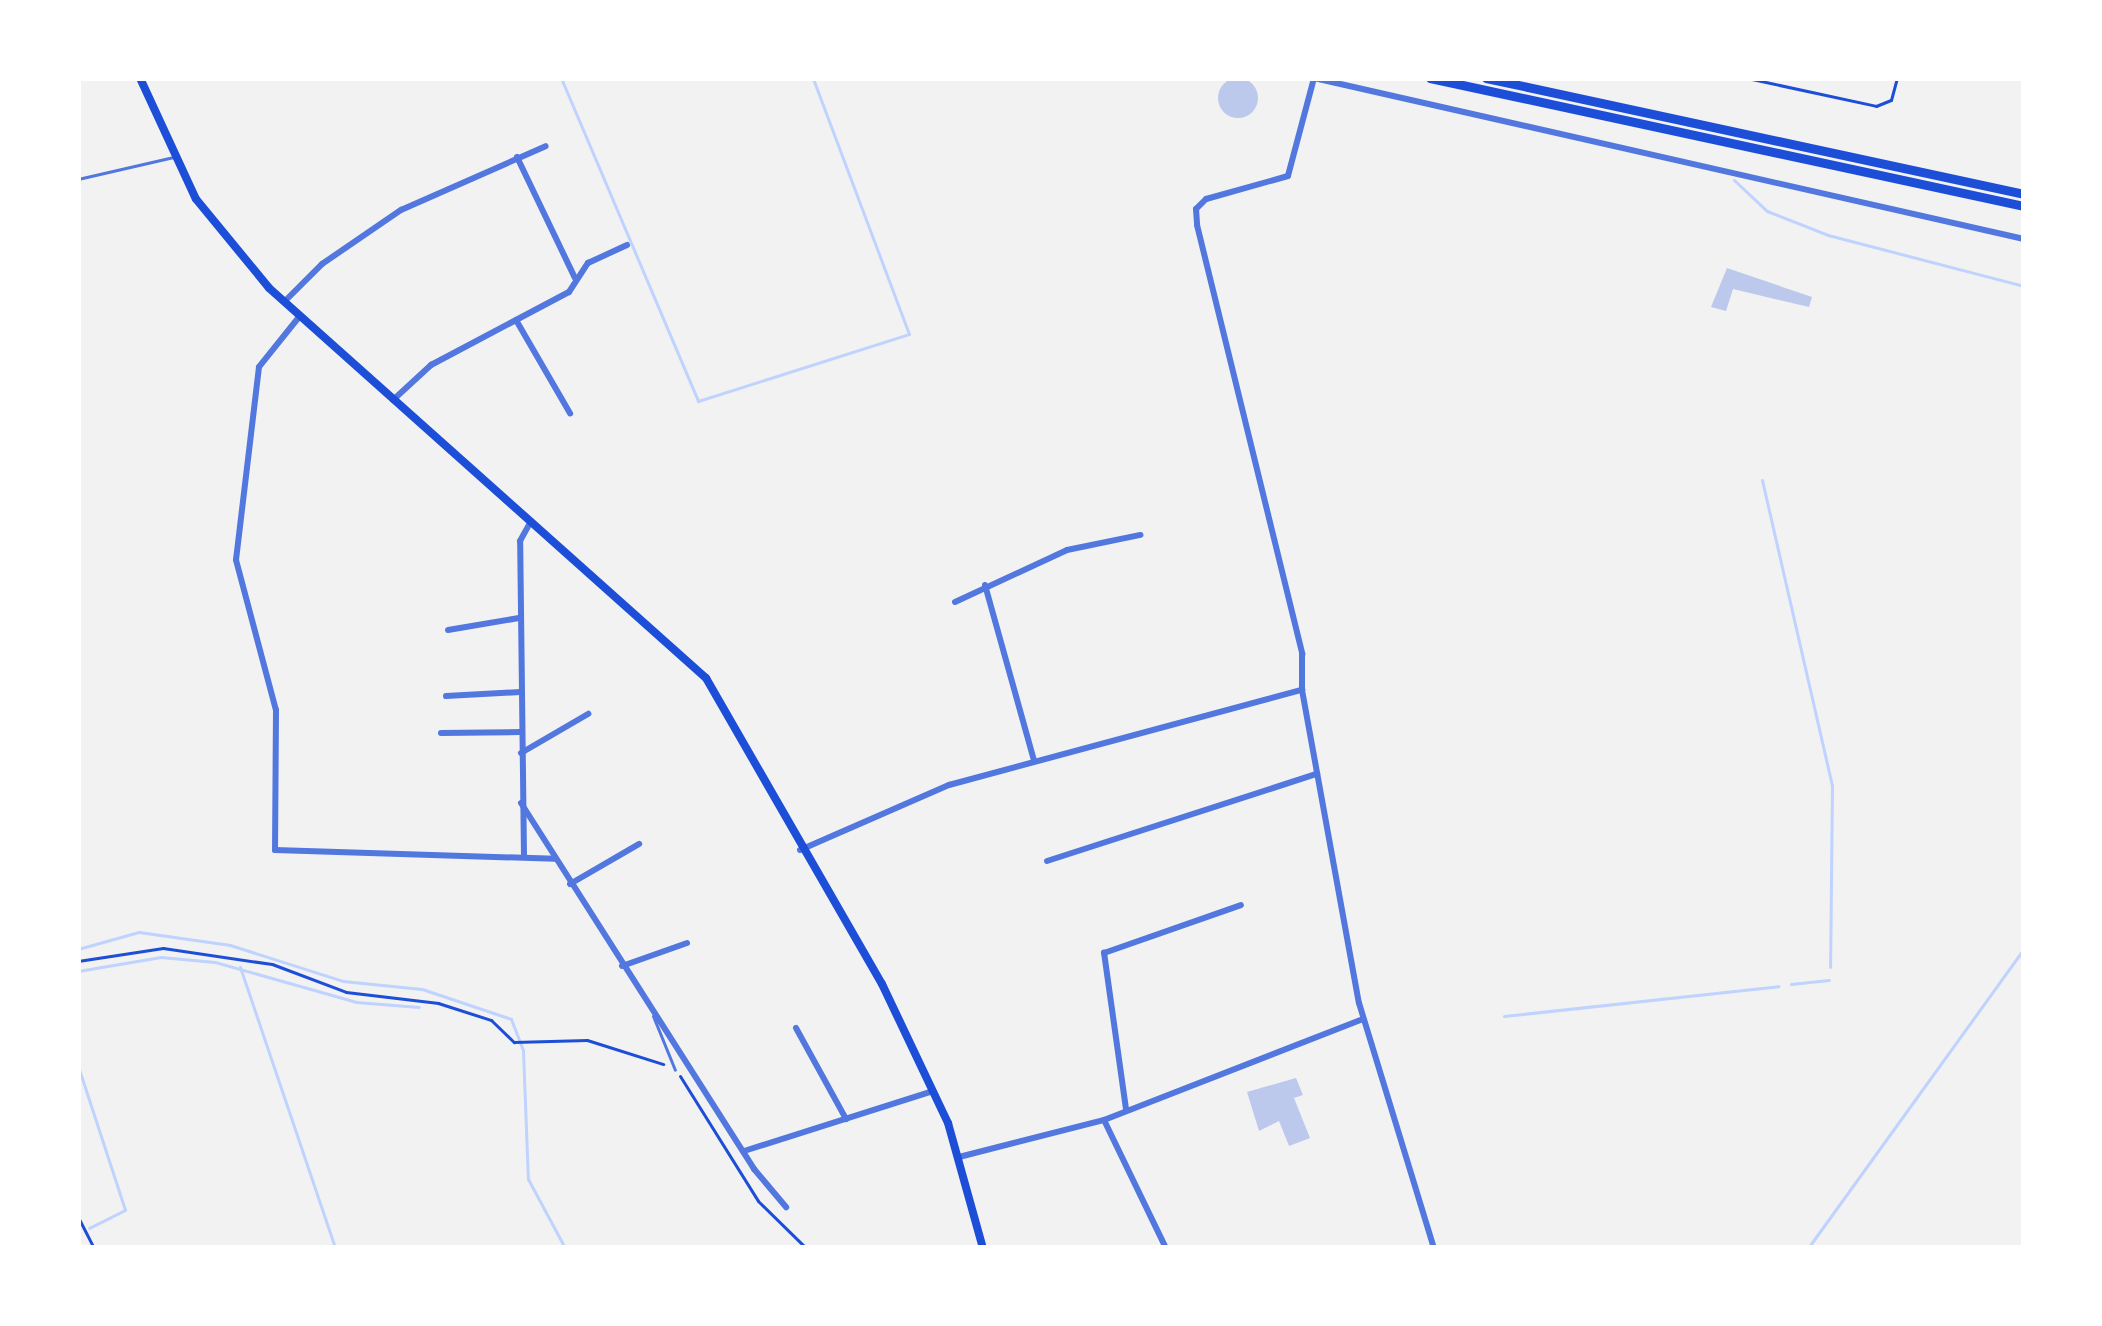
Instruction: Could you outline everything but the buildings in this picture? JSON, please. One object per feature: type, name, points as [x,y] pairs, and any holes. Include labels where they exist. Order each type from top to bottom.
[{"type":"main road","points":[[140,78],[174,157],[210,220],[284,303],[706,678],[800,850],[882,984],[933,1091],[958,1157],[983,1248]]},
{"type":"main road","points":[[1430,78],[2024,206]]},
{"type":"main road","points":[[1486,78],[2024,194]]},
{"type":"street","points":[[1435,1248],[1363,1018],[1302,690],[1302,654],[1196,209],[1206,199],[1288,176],[1313,78],[2024,239]]},
{"type":"street","points":[[284,303],[360,235],[546,146]]},
{"type":"street","points":[[517,157],[575,279]]},
{"type":"street","points":[[392,400],[431,365],[569,292],[588,263],[627,244]]},
{"type":"street","points":[[299,317],[259,368],[236,560],[276,710],[275,850],[555,859]]},
{"type":"street","points":[[516,320],[569,413]]},
{"type":"street","points":[[524,858],[520,541],[531,521]]},
{"type":"street","points":[[955,602],[1066,550],[1140,535]]},
{"type":"street","points":[[985,584],[1034,760]]},
{"type":"street","points":[[448,630],[519,618]]},
{"type":"street","points":[[800,850],[950,785],[1302,690]]},
{"type":"street","points":[[446,695],[520,692]]},
{"type":"street","points":[[521,753],[588,714]]},
{"type":"street","points":[[441,733],[520,732]]},
{"type":"street","points":[[1047,861],[1317,774]]},
{"type":"street","points":[[521,803],[622,966],[786,1207]]},
{"type":"street","points":[[570,884],[639,844]]},
{"type":"street","points":[[1126,1109],[1104,953],[1241,905]]},
{"type":"street","points":[[622,966],[687,943]]},
{"type":"street","points":[[958,1157],[1104,1120],[1363,1018]]},
{"type":"street","points":[[796,1028],[846,1119]]},
{"type":"street","points":[[744,1151],[933,1091]]},
{"type":"street","points":[[1104,1120],[1166,1248]]},
{"type":"lane","points":[[78,179],[174,157]]},
{"type":"lane","points":[[650,1007],[675,1070]]},
{"type":"path","points":[[1747,78],[1876,106],[1891,100],[1897,78]]},
{"type":"path","points":[[78,961],[163,948],[272,964],[346,992],[438,1003],[491,1020],[514,1042],[587,1040],[675,1070],[758,1201],[806,1248]]},
{"type":"path","points":[[78,1217],[94,1248]]},
{"type":"waterway","points":[[561,78],[698,401],[909,334],[813,78]]},
{"type":"waterway","points":[[1734,180],[1767,211],[1828,235],[2024,286]]},
{"type":"waterway","points":[[1762,480],[1832,785],[1830,967]]},
{"type":"waterway","points":[[78,949],[139,932],[230,945],[343,981],[422,989],[511,1019],[523,1051],[528,1179],[565,1248]]},
{"type":"waterway","points":[[1808,1248],[2024,949]]},
{"type":"waterway","points":[[78,971],[161,957],[215,962],[356,1002],[419,1007]]},
{"type":"waterway","points":[[240,967],[335,1248]]},
{"type":"waterway","points":[[1791,984],[1829,980]]},
{"type":"waterway","points":[[1504,1016],[1778,986]]},
{"type":"waterway","points":[[78,1066],[125,1210],[89,1228]]}]
